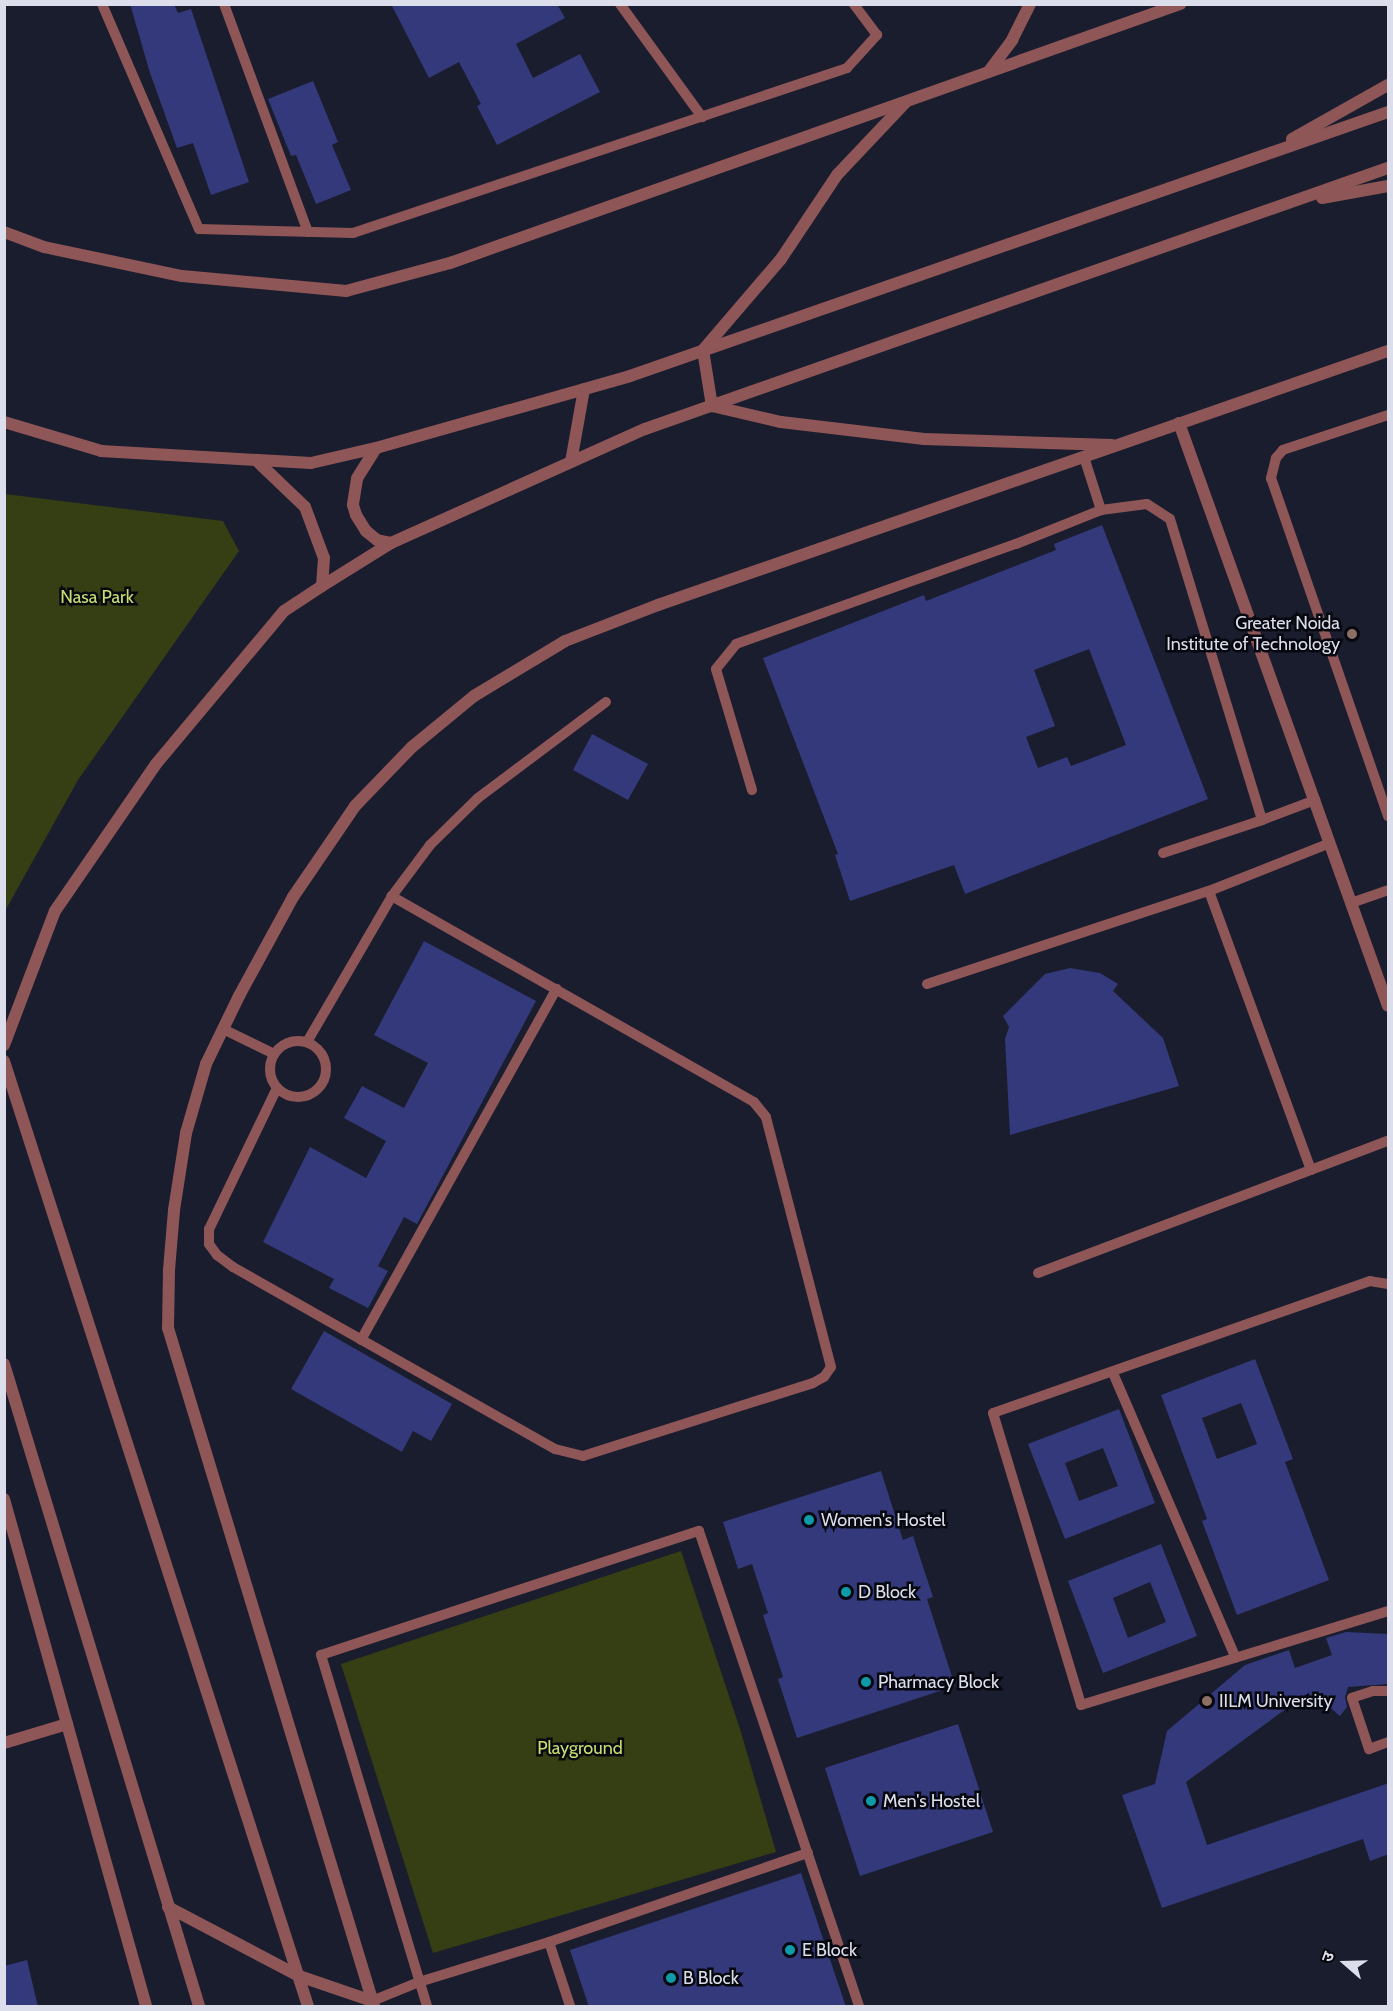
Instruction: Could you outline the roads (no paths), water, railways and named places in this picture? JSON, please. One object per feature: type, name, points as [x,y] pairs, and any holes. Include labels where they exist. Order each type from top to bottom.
[{"type":"street","points":[[988,72],[1012,40],[1030,4]]},
{"type":"street","points":[[4,232],[44,247],[182,276],[346,291],[450,263],[1169,6]]},
{"type":"street","points":[[1265,154],[1389,85]]},
{"type":"street","points":[[712,406],[703,350],[781,259],[837,175],[908,101]]},
{"type":"street","points":[[4,422],[101,451],[311,464],[584,389],[703,350],[1389,112]]},
{"type":"street","points":[[4,1045],[55,911],[143,783],[284,611],[322,586],[391,543],[645,429],[1389,168]]},
{"type":"street","points":[[1282,206],[1389,186]]},
{"type":"street","points":[[373,2004],[168,1328],[169,1270],[174,1210],[186,1133],[206,1064],[293,897],[355,806],[412,747],[474,696],[565,642],[658,605],[1389,351]]},
{"type":"street","points":[[571,462],[584,389]]},
{"type":"street","points":[[712,406],[781,422],[924,439],[1119,445]]},
{"type":"street","points":[[1179,423],[1389,1006]]},
{"type":"street","points":[[376,448],[357,479],[353,505],[366,531],[377,540],[391,543]]},
{"type":"street","points":[[257,461],[305,507],[324,558],[322,586]]},
{"type":"street","points":[[4,1061],[308,2007]]},
{"type":"street","points":[[4,1364],[199,2007]]},
{"type":"street","points":[[4,1499],[146,2007]]},
{"type":"street","points":[[4,1743],[67,1724]]},
{"type":"street","points":[[168,1906],[299,1976],[373,2004]]},
{"type":"lane","points":[[102,4],[199,229],[353,233],[847,68],[877,35],[854,4]]},
{"type":"lane","points":[[224,4],[308,232]]},
{"type":"lane","points":[[620,4],[702,117]]},
{"type":"lane","points":[[1389,415],[1283,450],[1276,458],[1271,478],[1389,816]]},
{"type":"lane","points":[[1084,457],[1101,510]]},
{"type":"lane","points":[[752,790],[716,669],[736,644],[1016,544],[1101,510],[1147,504],[1170,519],[1262,820]]},
{"type":"lane","points":[[307,1042],[392,896],[430,845],[478,798],[606,702]]},
{"type":"lane","points":[[1163,853],[1315,800]]},
{"type":"lane","points":[[927,984],[1209,891],[1330,843]]},
{"type":"lane","points":[[1352,903],[1389,890]]},
{"type":"lane","points":[[1209,891],[1311,1170]]},
{"type":"lane","points":[[277,1088],[214,1216],[209,1230],[209,1244],[233,1268],[555,1449],[576,1455],[813,1383],[824,1377],[831,1367],[766,1117],[754,1102],[392,896]]},
{"type":"lane","points":[[361,1340],[555,989]]},
{"type":"lane","points":[[223,1029],[274,1054]]},
{"type":"lane","points":[[288,1042],[307,1042],[315,1047],[325,1062],[326,1071],[318,1088],[302,1097],[284,1094],[277,1088],[270,1071],[274,1054],[288,1042]]},
{"type":"lane","points":[[1038,1273],[1389,1141]]},
{"type":"lane","points":[[1389,1284],[1370,1281],[1113,1373],[993,1413],[1081,1705],[1389,1611]]},
{"type":"lane","points":[[1113,1373],[1236,1658]]},
{"type":"lane","points":[[427,2007],[321,1655],[699,1531],[859,2007]]},
{"type":"lane","points":[[1389,1691],[1373,1691],[1352,1698],[1369,1749],[1389,1742]]},
{"type":"lane","points":[[373,2004],[419,1982],[549,1942],[808,1853]]},
{"type":"lane","points":[[549,1942],[570,2007]]},
{"type":"place","name":"Greater Noida Institute of Technology","points":[[1352,634]]},
{"type":"place","name":"Women's Hostel","points":[[809,1520]]},
{"type":"place","name":"D Block","points":[[846,1592]]},
{"type":"place","name":"Pharmacy Block","points":[[866,1682]]},
{"type":"place","name":"IILM University","points":[[1207,1701]]},
{"type":"place","name":"Men's Hostel","points":[[871,1801]]},
{"type":"place","name":"E Block","points":[[790,1950]]},
{"type":"place","name":"B Block","points":[[671,1978]]},
{"type":"park label","name":"Nasa Park","points":[[97,597]]},
{"type":"park label","name":"Playground","points":[[580,1748]]}]
